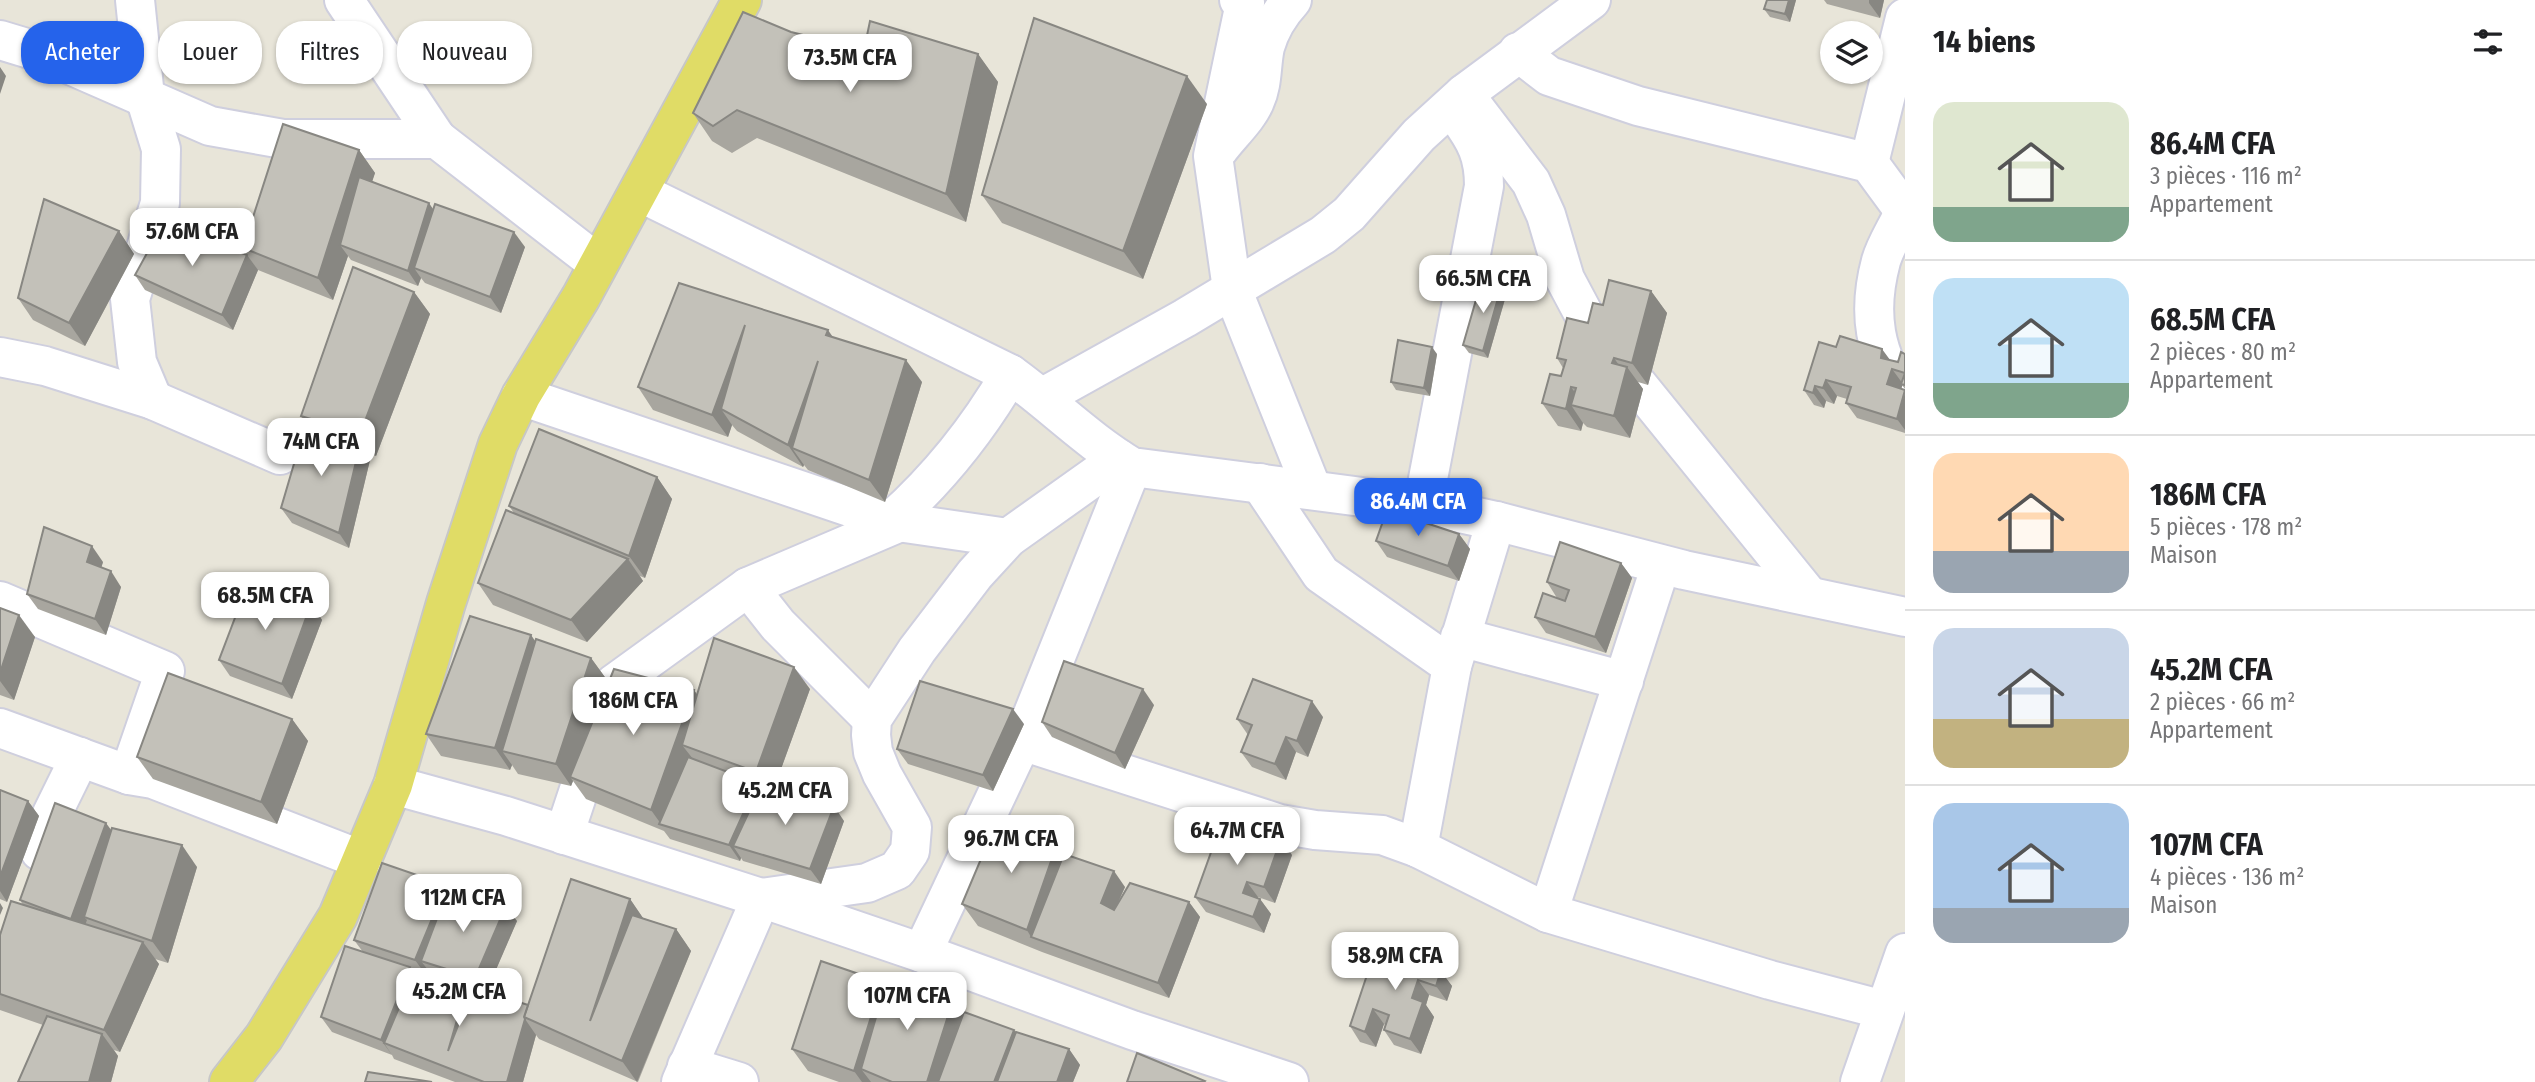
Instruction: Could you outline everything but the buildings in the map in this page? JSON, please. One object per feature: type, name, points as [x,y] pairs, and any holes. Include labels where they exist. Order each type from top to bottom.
[{"type":"main road","points":[[229,1082],[264,1037],[317,953],[338,916],[362,860],[393,785],[446,603],[498,444],[521,396],[581,297],[597,263],[742,0]]},
{"type":"street","points":[[135,0],[145,97],[161,149],[160,202],[130,299],[137,362],[153,400]]},
{"type":"street","points":[[344,0],[437,139],[597,263]]},
{"type":"street","points":[[1239,0],[1245,3],[1213,156],[1232,289],[1312,489]]},
{"type":"street","points":[[1213,156],[1255,103],[1270,34],[1279,14],[1292,0]]},
{"type":"street","points":[[1043,397],[1185,318],[1323,235],[1349,214],[1419,135],[1457,100],[1518,51],[1545,13],[1591,0]]},
{"type":"street","points":[[1869,163],[1905,18]]},
{"type":"street","points":[[0,40],[43,53],[210,126],[283,139],[437,139]]},
{"type":"street","points":[[1518,51],[1549,76],[1626,102],[1869,163],[1905,212],[1882,259],[1872,305],[1878,343],[1892,380],[1905,399]]},
{"type":"street","points":[[1423,505],[1484,187],[1484,172],[1478,147],[1457,100]]},
{"type":"street","points":[[1457,100],[1531,182],[1546,215],[1565,279],[1590,326],[1809,596]]},
{"type":"street","points":[[639,191],[1010,374],[1043,397],[1104,450],[1126,463],[1423,505],[1496,521],[1661,565],[1905,617]]},
{"type":"street","points":[[0,357],[45,366],[153,400],[280,455]]},
{"type":"street","points":[[564,835],[614,684],[748,587],[894,522],[959,451],[984,418],[1010,374]]},
{"type":"street","points":[[521,396],[894,522],[1008,538]]},
{"type":"street","points":[[761,898],[867,883],[897,870],[911,851],[912,827],[881,774],[873,752],[872,719],[917,650],[975,574],[1008,538],[1126,463]]},
{"type":"street","points":[[922,953],[1022,741],[1126,463]]},
{"type":"street","points":[[1261,483],[1321,575],[1456,651],[1624,681]]},
{"type":"street","points":[[1418,848],[1456,651],[1496,521]]},
{"type":"street","points":[[1548,914],[1661,565]]},
{"type":"street","points":[[748,587],[778,625],[872,719]]},
{"type":"street","points":[[0,601],[166,671],[129,775]]},
{"type":"street","points":[[0,728],[129,775],[153,779],[362,860]]},
{"type":"street","points":[[1022,741],[1280,824],[1315,830],[1382,835],[1418,848],[1548,914],[1770,980],[1884,1010]]},
{"type":"street","points":[[29,888],[52,814],[80,757]]},
{"type":"street","points":[[393,785],[564,835],[761,898],[1279,1081]]},
{"type":"street","points":[[739,1082],[684,1074],[761,898]]},
{"type":"street","points":[[1860,1082],[1905,953]]}]
